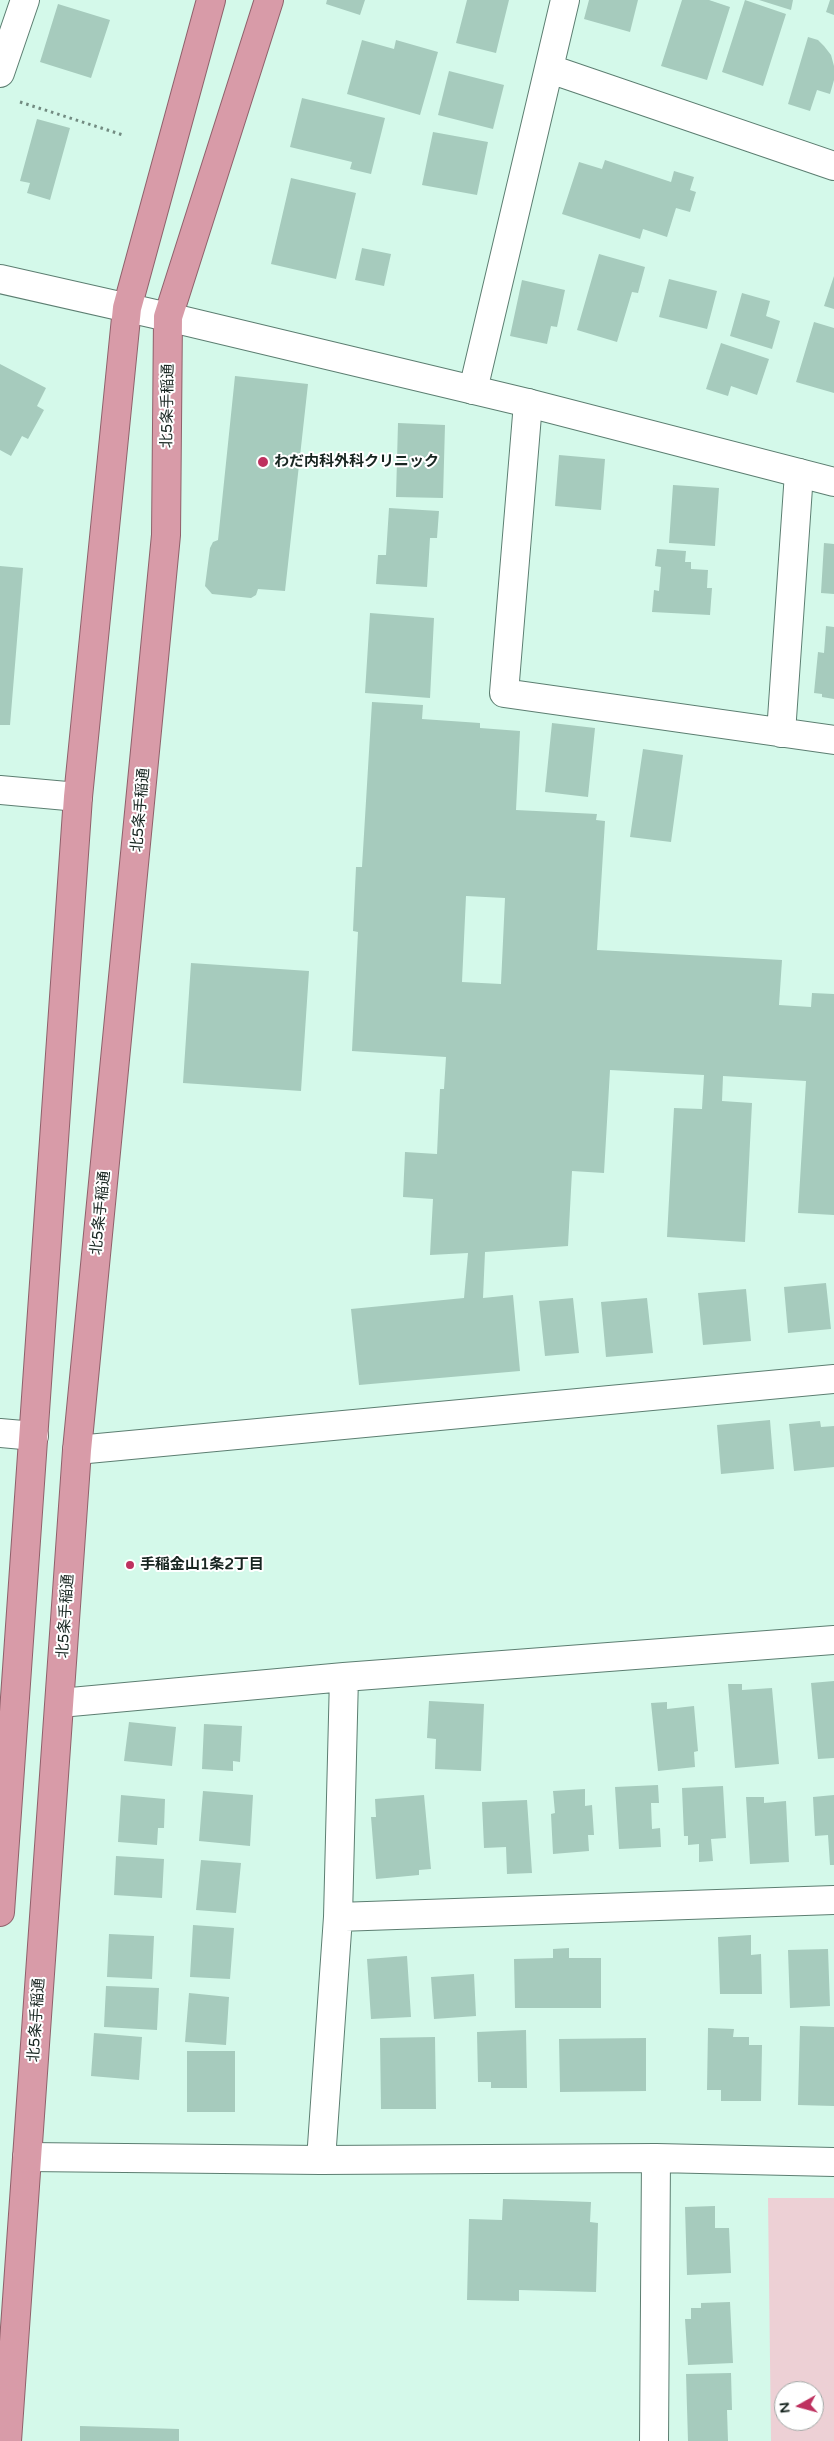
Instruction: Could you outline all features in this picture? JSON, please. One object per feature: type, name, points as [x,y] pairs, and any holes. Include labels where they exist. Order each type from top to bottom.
[{"type":"highway","points":[[0,1912],[78,797],[127,308],[212,0]]},
{"type":"highway","name":"北5条手稲通","points":[[7,2441],[78,1450],[166,535],[168,316],[269,0]]},
{"type":"street","points":[[0,73],[25,0]]},
{"type":"street","points":[[473,390],[565,0]]},
{"type":"street","points":[[550,69],[834,166]]},
{"type":"street","points":[[0,279],[168,316],[528,403],[834,482]]},
{"type":"street","points":[[528,403],[504,693],[834,740]]},
{"type":"street","points":[[781,733],[799,473]]},
{"type":"street","points":[[0,790],[78,797]]},
{"type":"street","points":[[78,1450],[834,1379]]},
{"type":"street","points":[[0,1432],[34,1436]]},
{"type":"street","points":[[60,1702],[344,1677],[834,1640]]},
{"type":"street","points":[[321,2160],[338,1917],[344,1677]]},
{"type":"street","points":[[338,1917],[834,1900]]},
{"type":"street","points":[[27,2157],[321,2160],[656,2158],[834,2162]]},
{"type":"street","points":[[654,2441],[656,2158]]},
{"type":"path","points":[[19,102],[123,135]]},
{"type":"shaded area","points":[[768,2198],[834,2198],[834,2441],[771,2441]]},
{"type":"building","points":[[327,0],[365,0],[360,15],[326,4]]},
{"type":"building","points":[[467,0],[509,0],[496,53],[456,43]]},
{"type":"building","points":[[589,0],[638,0],[630,32],[584,19]]},
{"type":"building","points":[[682,0],[709,0],[730,7],[707,80],[661,66]]},
{"type":"building","points":[[745,0],[786,14],[763,86],[722,72]]},
{"type":"building","points":[[759,0],[793,0],[791,10]]},
{"type":"building","points":[[830,0],[834,0],[834,15],[826,12]]},
{"type":"building","points":[[58,4],[110,20],[91,78],[40,62]]},
{"type":"building","points":[[808,37],[818,40],[824,46],[831,55],[834,66],[834,80],[830,94],[817,90],[810,111],[788,104]]},
{"type":"building","points":[[362,40],[394,49],[396,40],[438,52],[420,115],[347,94]]},
{"type":"building","points":[[449,71],[504,85],[493,129],[438,115]]},
{"type":"building","points":[[302,98],[385,118],[371,174],[350,169],[352,162],[290,147]]},
{"type":"building","points":[[37,119],[70,128],[50,200],[27,193],[30,183],[20,181]]},
{"type":"building","points":[[433,132],[488,142],[477,195],[422,185]]},
{"type":"building","points":[[605,160],[671,182],[674,171],[694,177],[690,190],[696,192],[690,212],[676,208],[667,237],[643,229],[640,239],[562,214],[579,162],[602,169]]},
{"type":"building","points":[[291,178],[356,193],[336,279],[271,264]]},
{"type":"building","points":[[362,248],[391,254],[384,286],[355,280]]},
{"type":"building","points":[[599,254],[645,267],[638,293],[632,292],[617,342],[577,330]]},
{"type":"building","points":[[834,276],[834,309],[824,306]]},
{"type":"building","points":[[669,279],[717,291],[707,329],[659,317]]},
{"type":"building","points":[[522,280],[565,290],[557,327],[551,326],[547,344],[510,336]]},
{"type":"building","points":[[742,293],[770,301],[766,316],[780,321],[772,349],[730,336]]},
{"type":"building","points":[[814,322],[834,328],[834,393],[796,382]]},
{"type":"building","points":[[721,343],[769,359],[757,395],[731,386],[728,396],[706,389]]},
{"type":"building","points":[[0,364],[46,388],[37,406],[44,410],[28,439],[22,436],[11,456],[0,450]]},
{"type":"building","name":"わだ内科外科クリニック","points":[[235,376],[308,384],[285,591],[258,589],[256,595],[251,598],[212,594],[205,586],[210,548],[213,542],[218,540]]},
{"type":"building","points":[[398,423],[445,425],[443,498],[396,497]]},
{"type":"building","points":[[559,455],[605,459],[601,510],[555,506]]},
{"type":"building","points":[[673,485],[719,488],[715,546],[669,543]]},
{"type":"building","points":[[389,508],[439,511],[437,538],[430,538],[427,587],[376,584],[378,555],[386,555]]},
{"type":"building","points":[[824,543],[834,544],[834,594],[821,593]]},
{"type":"building","points":[[657,549],[686,551],[685,562],[691,562],[691,569],[708,570],[707,588],[712,588],[710,615],[652,612],[654,590],[659,591],[661,567],[655,566]]},
{"type":"building","points":[[0,566],[23,568],[10,725],[0,725]]},
{"type":"building","points":[[370,613],[434,618],[430,698],[365,693]]},
{"type":"building","points":[[826,626],[834,627],[834,699],[822,697],[822,694],[814,693],[818,652],[824,653]]},
{"type":"building","points":[[372,702],[423,705],[422,719],[480,723],[480,728],[520,731],[516,810],[597,814],[596,820],[605,821],[597,950],[782,960],[779,1005],[811,1007],[812,993],[834,994],[834,1215],[798,1213],[806,1081],[723,1076],[722,1101],[752,1103],[745,1242],[667,1237],[674,1108],[702,1109],[704,1075],[610,1070],[604,1173],[572,1171],[568,1246],[485,1252],[483,1298],[513,1295],[520,1371],[359,1385],[351,1309],[464,1298],[468,1253],[430,1255],[433,1199],[403,1197],[405,1152],[437,1154],[440,1089],[444,1089],[446,1057],[352,1051],[358,932],[353,931],[356,867],[362,867]],"holes":[[[466,896],[505,898],[501,984],[462,982]]]},
{"type":"building","points":[[552,723],[595,728],[588,797],[545,792]]},
{"type":"building","points":[[643,749],[683,755],[671,842],[630,837]]},
{"type":"building","points":[[191,963],[309,971],[301,1091],[183,1083]]},
{"type":"building","points":[[826,1283],[831,1329],[788,1333],[784,1287]]},
{"type":"building","points":[[746,1289],[751,1341],[703,1345],[698,1293]]},
{"type":"building","points":[[573,1298],[579,1353],[545,1356],[539,1301]]},
{"type":"building","points":[[647,1298],[653,1353],[606,1357],[601,1302]]},
{"type":"building","points":[[770,1420],[774,1469],[721,1474],[717,1425]]},
{"type":"building","points":[[820,1421],[821,1427],[834,1426],[834,1467],[794,1471],[789,1424]]},
{"type":"building","points":[[834,1681],[834,1758],[818,1759],[811,1683]]},
{"type":"building","points":[[728,1684],[742,1684],[742,1690],[772,1688],[779,1764],[735,1768]]},
{"type":"building","points":[[429,1701],[484,1704],[481,1771],[435,1769],[436,1739],[427,1738]]},
{"type":"building","points":[[667,1702],[667,1709],[694,1706],[698,1751],[694,1752],[695,1767],[658,1771],[651,1703]]},
{"type":"building","points":[[129,1722],[176,1727],[172,1766],[124,1761]]},
{"type":"building","points":[[204,1724],[242,1726],[240,1762],[233,1761],[233,1771],[202,1769]]},
{"type":"building","points":[[658,1785],[659,1803],[651,1803],[652,1829],[660,1828],[661,1847],[619,1849],[615,1787]]},
{"type":"building","points":[[723,1786],[726,1838],[711,1839],[713,1861],[699,1862],[699,1844],[688,1845],[688,1836],[684,1836],[682,1788]]},
{"type":"building","points":[[585,1789],[585,1806],[592,1805],[594,1835],[588,1835],[589,1851],[553,1854],[551,1814],[555,1813],[553,1791]]},
{"type":"building","points":[[203,1791],[253,1795],[250,1846],[199,1841]]},
{"type":"building","points":[[121,1795],[165,1799],[164,1828],[158,1828],[157,1845],[118,1842]]},
{"type":"building","points":[[424,1795],[431,1869],[419,1870],[419,1875],[376,1879],[371,1817],[376,1817],[375,1799]]},
{"type":"building","points":[[834,1795],[834,1865],[830,1865],[828,1835],[815,1836],[813,1797]]},
{"type":"building","points":[[746,1797],[764,1797],[764,1803],[786,1801],[789,1862],[750,1864]]},
{"type":"building","points":[[527,1800],[532,1873],[507,1874],[506,1847],[484,1848],[482,1802]]},
{"type":"building","points":[[116,1856],[164,1859],[162,1898],[114,1895]]},
{"type":"building","points":[[201,1860],[241,1863],[236,1913],[196,1910]]},
{"type":"building","points":[[193,1925],[234,1928],[230,1979],[190,1977]]},
{"type":"building","points":[[109,1934],[154,1936],[152,1979],[107,1977]]},
{"type":"building","points":[[751,1935],[751,1955],[761,1954],[762,1994],[720,1994],[718,1937]]},
{"type":"building","points":[[569,1948],[569,1958],[601,1958],[601,2008],[515,2008],[514,1959],[553,1958],[553,1949]]},
{"type":"building","points":[[828,1949],[830,2006],[790,2008],[788,1950]]},
{"type":"building","points":[[407,1956],[411,2017],[371,2019],[367,1959]]},
{"type":"building","points":[[474,1974],[476,2016],[434,2019],[431,1977]]},
{"type":"building","points":[[106,1986],[159,1988],[157,2030],[104,2027]]},
{"type":"building","points":[[189,1993],[229,1997],[226,2045],[185,2042]]},
{"type":"building","points":[[800,2026],[834,2027],[834,2106],[798,2105]]},
{"type":"building","points":[[708,2028],[734,2029],[733,2037],[749,2037],[749,2045],[762,2045],[761,2101],[721,2101],[721,2090],[707,2090]]},
{"type":"building","points":[[526,2030],[527,2088],[491,2088],[491,2082],[478,2082],[477,2032]]},
{"type":"building","points":[[94,2033],[142,2037],[139,2080],[91,2076]]},
{"type":"building","points":[[435,2037],[436,2109],[381,2109],[380,2038]]},
{"type":"building","points":[[646,2038],[646,2091],[560,2092],[559,2039]]},
{"type":"building","points":[[187,2051],[235,2051],[235,2112],[187,2112]]},
{"type":"building","points":[[503,2199],[591,2202],[590,2222],[598,2223],[596,2292],[519,2290],[519,2301],[467,2300],[469,2219],[502,2220]]},
{"type":"building","points":[[715,2206],[715,2228],[729,2228],[731,2273],[687,2275],[685,2207]]},
{"type":"building","points":[[730,2302],[733,2363],[688,2365],[685,2319],[691,2319],[691,2308],[701,2308],[701,2303]]},
{"type":"building","points":[[731,2373],[732,2410],[727,2410],[728,2441],[688,2441],[686,2374]]},
{"type":"building","points":[[80,2426],[179,2429],[179,2441],[80,2441]]},
{"type":"place","name":"わだ内科外科クリニック","points":[[263,462]]},
{"type":"place","name":"手稲金山1条2丁目","points":[[130,1565]]}]
